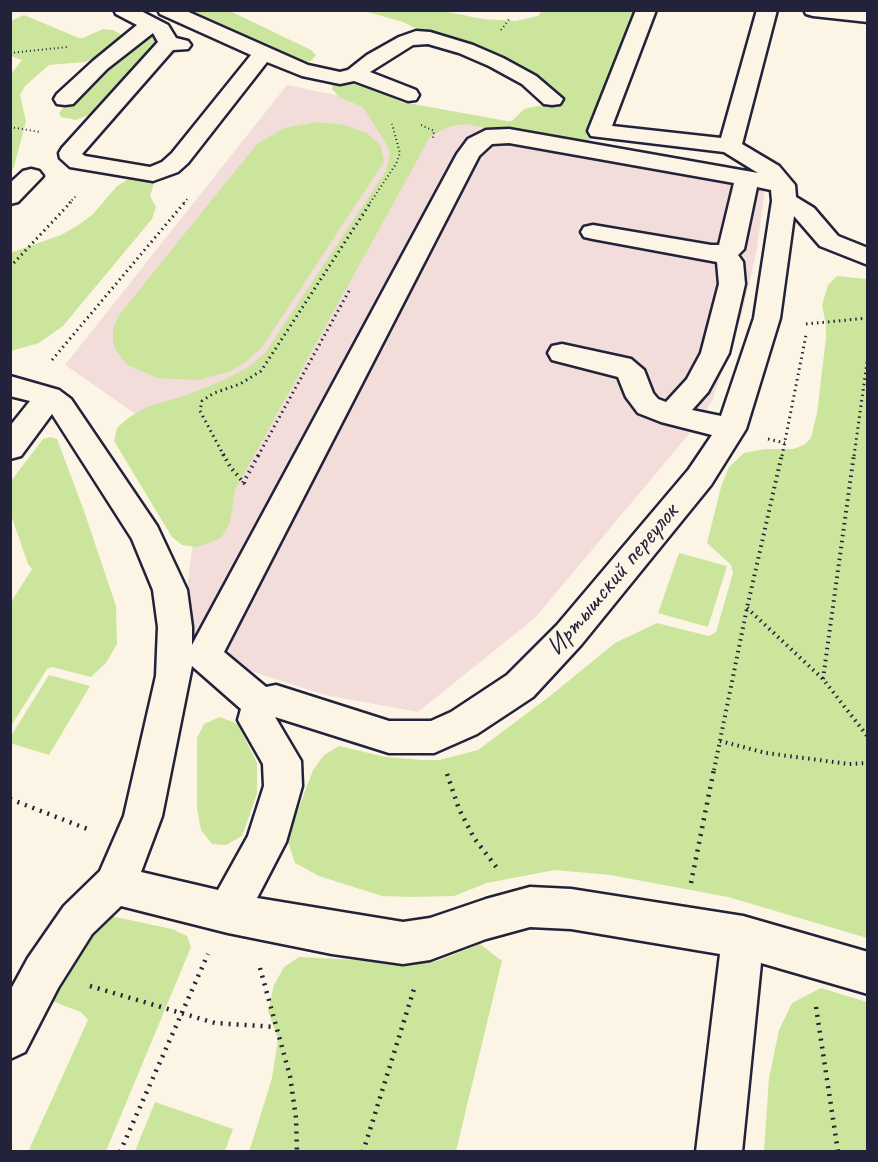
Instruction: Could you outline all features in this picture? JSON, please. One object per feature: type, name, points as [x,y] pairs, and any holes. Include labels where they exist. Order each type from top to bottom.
[{"type":"street","points":[[123,10],[160,29],[168,43]]},
{"type":"street","points":[[167,10],[262,56],[302,70],[347,76],[408,95]]},
{"type":"street","points":[[646,10],[599,131],[730,146],[771,171],[784,193],[829,241],[867,257]]},
{"type":"street","points":[[730,146],[767,10]]},
{"type":"street","points":[[813,10],[867,16]]},
{"type":"street","points":[[65,99],[100,65],[151,24]]},
{"type":"street","points":[[347,76],[390,49],[416,37],[423,37],[466,49],[496,62],[529,80],[552,99]]},
{"type":"street","points":[[168,43],[70,153],[72,158],[78,162],[142,173],[153,174],[170,167],[180,158],[262,56]]},
{"type":"street","points":[[168,43],[262,56]]},
{"type":"street","points":[[228,913],[266,842],[283,786],[282,761],[256,720],[260,704],[204,656],[280,507],[468,154],[486,137],[508,136],[747,178],[784,193]]},
{"type":"street","points":[[10,197],[31,176]]},
{"type":"street","points":[[593,232],[711,253],[724,252],[731,249],[747,178]]},
{"type":"street","name":"Иртышский переулок","points":[[260,704],[276,701],[389,736],[434,737],[464,723],[520,686],[553,652],[699,477],[731,429],[767,318],[784,193]]},
{"type":"street","points":[[671,415],[698,385],[715,353],[732,284],[729,262],[724,252]]},
{"type":"street","points":[[562,353],[621,366],[628,370],[634,377],[640,398],[648,406],[671,415],[731,429]]},
{"type":"street","points":[[10,448],[29,391],[61,406],[146,535],[170,590],[175,627],[174,676],[143,816],[133,845],[114,885],[78,920],[43,972],[10,1037]]},
{"type":"street","points":[[114,885],[228,913],[332,933],[403,943],[430,939],[486,919],[530,907],[571,909],[743,938],[867,973]]},
{"type":"street","points":[[719,1152],[743,938]]},
{"type":"path","points":[[280,507],[243,483],[231,468],[200,411],[202,402],[214,393],[240,384],[261,371],[396,164],[400,153],[396,132],[386,111],[347,76]]},
{"type":"path","points":[[418,123],[434,131],[435,135],[432,140]]},
{"type":"path","points":[[10,127],[40,132]]},
{"type":"path","points":[[10,267],[79,192]]},
{"type":"path","points":[[29,391],[192,193]]},
{"type":"path","points":[[243,483],[352,285]]},
{"type":"path","points":[[843,320],[867,318]]},
{"type":"path","points":[[682,928],[808,324]]},
{"type":"path","points":[[823,679],[867,355]]},
{"type":"path","points":[[747,608],[823,679],[867,737]]},
{"type":"path","points":[[434,737],[459,809],[474,838],[530,907]]},
{"type":"path","points":[[720,741],[766,753],[849,764],[867,763]]},
{"type":"path","points":[[10,799],[133,845]]},
{"type":"path","points":[[120,1152],[180,1013],[228,913]]},
{"type":"path","points":[[228,913],[258,963],[290,1076],[296,1118],[297,1152]]},
{"type":"path","points":[[808,956],[838,1152]]},
{"type":"path","points":[[122,995],[215,1023],[276,1027]]},
{"type":"path","points":[[363,1152],[406,1014]]},
{"type":"shaded area","points":[[287,85],[416,112],[767,172],[757,249],[742,314],[712,401],[699,422],[535,618],[418,712],[325,695],[204,656],[180,640],[200,491],[179,444],[65,365]]},
{"type":"green space","points":[[191,11],[230,11],[311,50],[316,55],[311,61],[304,62]]},
{"type":"green space","points":[[364,11],[443,11],[483,19],[516,21],[538,16],[542,11],[637,11],[589,141],[581,144],[465,124],[448,127],[430,137],[235,490],[230,523],[221,538],[198,547],[182,545],[172,537],[114,441],[117,428],[128,418],[147,407],[187,395],[224,380],[250,366],[265,353],[386,171],[390,153],[385,142],[363,107],[339,97],[332,89],[333,84],[348,80],[402,102],[507,121],[512,121],[524,109],[561,101],[551,88],[536,77],[490,54],[450,38]]},
{"type":"green space","points":[[24,15],[79,38],[103,29],[113,30],[126,37],[106,53],[85,62],[49,65],[25,86],[20,95],[26,121],[11,171],[11,74],[22,60],[11,56],[11,21]]},
{"type":"green space","points":[[150,32],[160,41],[96,112],[76,120],[61,117],[59,113],[69,100]]},
{"type":"green space","points":[[317,122],[345,125],[368,134],[381,146],[384,162],[262,347],[246,362],[229,372],[198,380],[157,378],[128,365],[116,351],[113,342],[113,328],[119,315],[257,144],[284,128]]},
{"type":"green space","points":[[132,177],[155,180],[150,196],[156,207],[152,219],[63,326],[39,343],[11,351],[10,253],[61,235],[80,224],[93,214],[117,186]]},
{"type":"green space","points":[[837,276],[867,279],[867,938],[728,897],[610,875],[555,870],[487,883],[454,896],[382,896],[319,876],[295,863],[287,839],[313,770],[324,755],[339,746],[386,757],[422,760],[439,760],[478,750],[615,643],[657,623],[709,636],[716,632],[733,573],[731,565],[707,543],[721,487],[729,467],[744,453],[765,449],[793,449],[804,445],[811,438],[817,413],[826,338],[822,305],[828,285]]},
{"type":"green space","points":[[50,437],[57,439],[116,606],[117,644],[106,663],[91,677],[52,667],[47,669],[11,726],[11,602],[32,569],[28,564],[11,515],[11,481],[43,439]]},
{"type":"green space","points":[[679,553],[727,566],[708,627],[658,613]]},
{"type":"green space","points":[[49,675],[90,686],[49,755],[10,743],[11,736]]},
{"type":"green space","points":[[220,717],[238,724],[257,763],[257,794],[242,836],[226,845],[212,844],[201,830],[197,809],[197,738],[204,724]]},
{"type":"green space","points":[[111,916],[172,929],[187,936],[191,947],[106,1151],[28,1152],[88,1020],[81,1012],[52,1001],[51,986],[94,922]]},
{"type":"green space","points":[[480,944],[502,961],[456,1151],[249,1152],[272,1078],[278,1039],[268,1011],[274,985],[284,967],[299,957],[416,963],[437,961]]},
{"type":"green space","points":[[821,988],[867,1002],[867,1151],[764,1151],[769,1078],[779,1030],[792,1003]]},
{"type":"green space","points":[[155,1102],[233,1129],[225,1151],[135,1151]]}]
